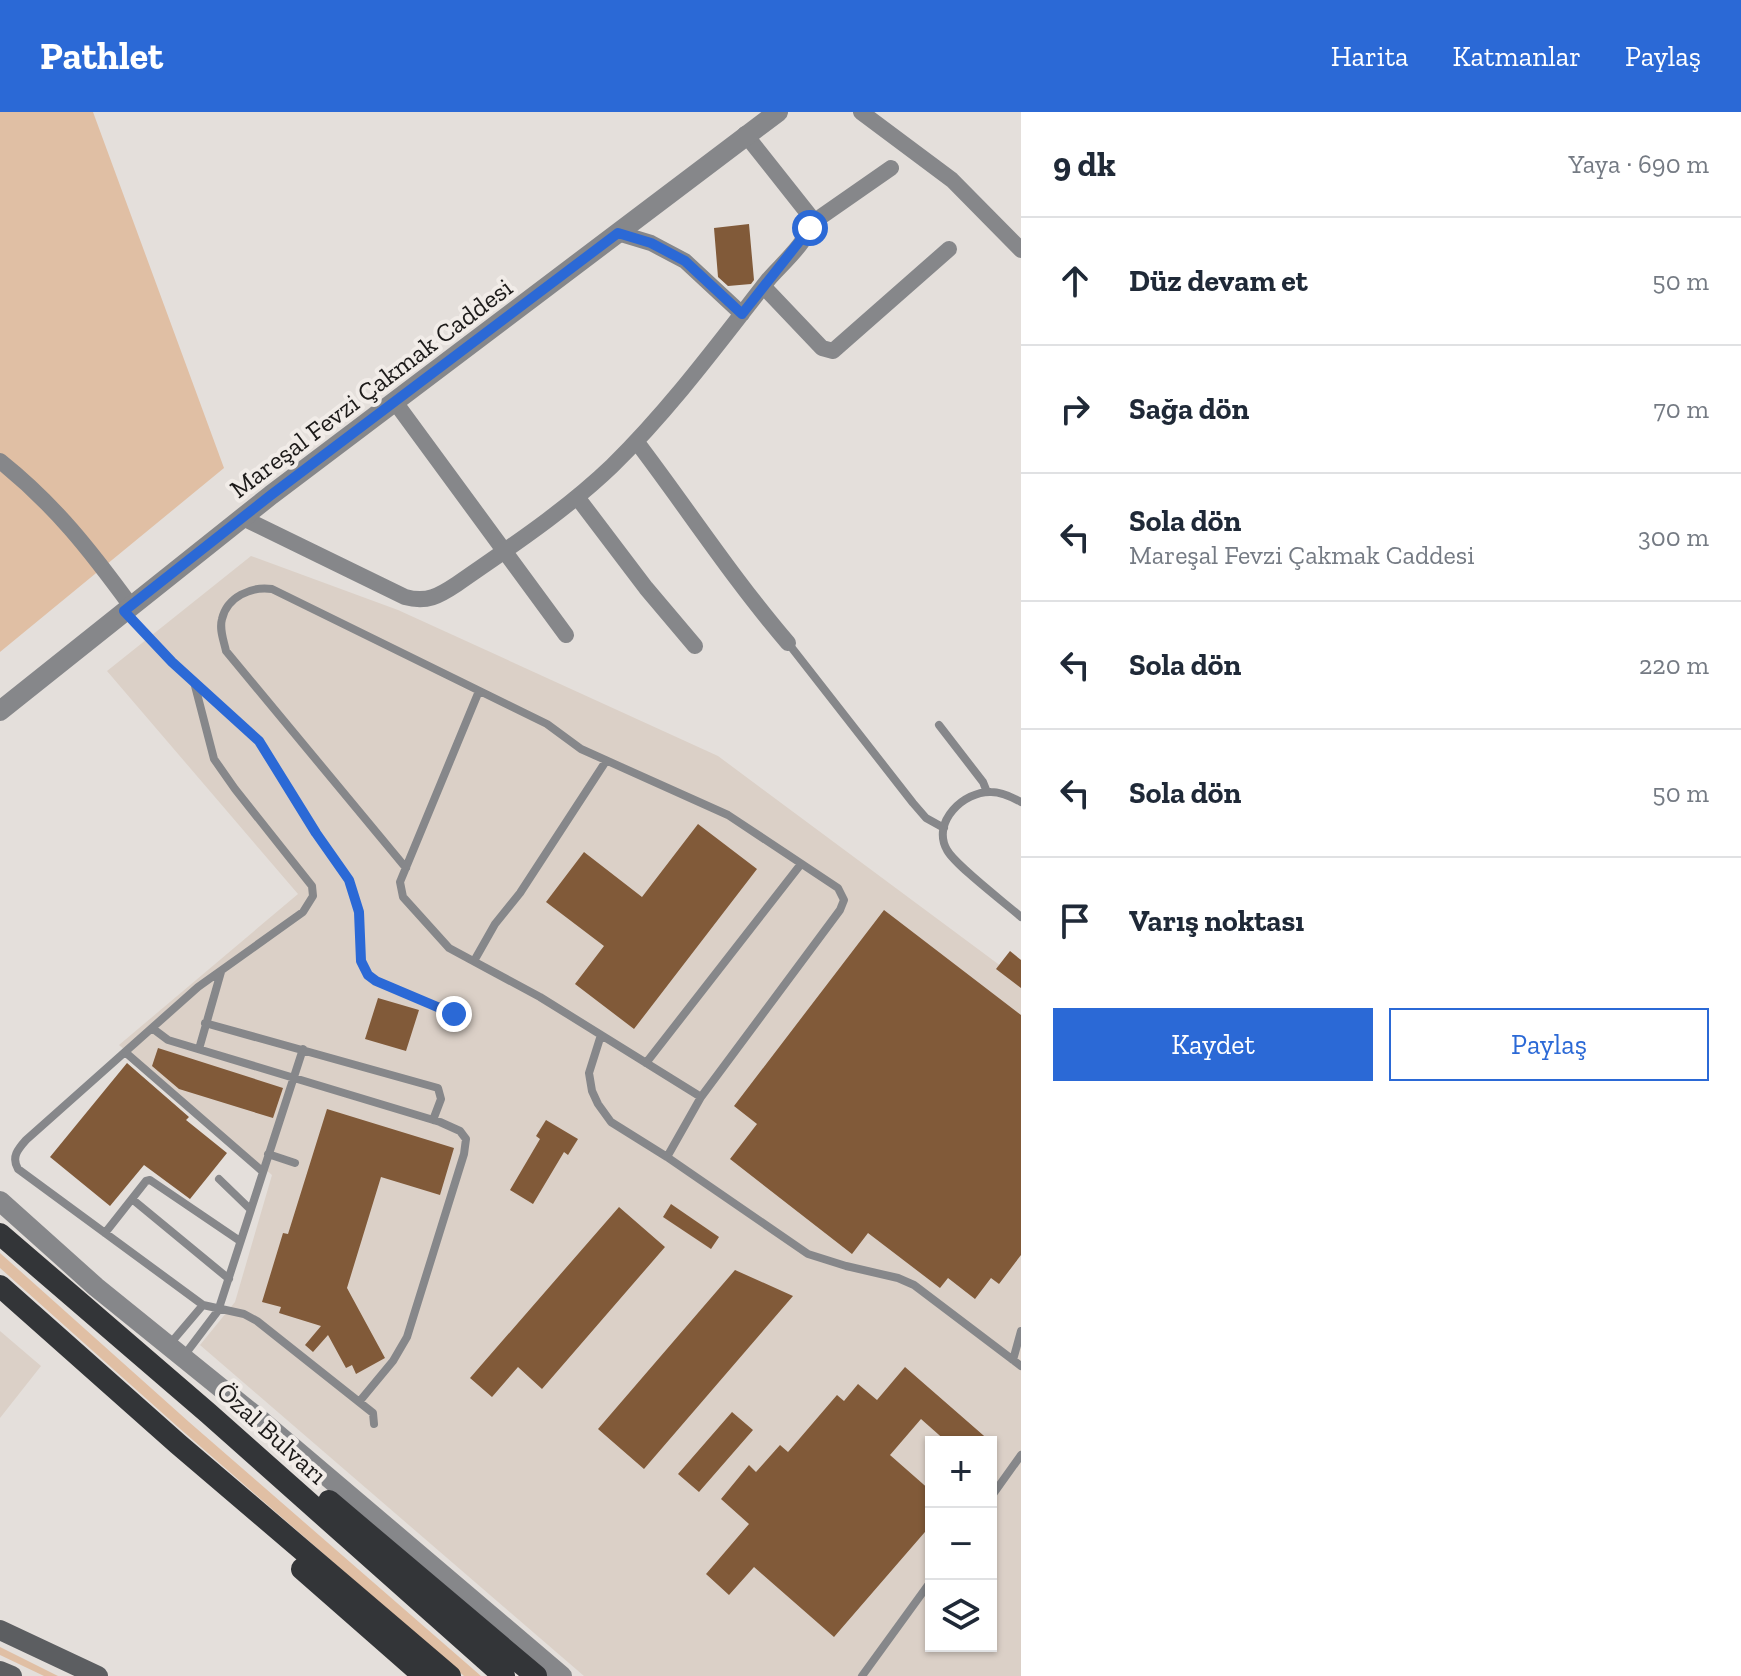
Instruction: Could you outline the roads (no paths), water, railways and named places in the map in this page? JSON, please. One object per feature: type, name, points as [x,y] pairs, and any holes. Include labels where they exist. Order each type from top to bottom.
[{"type":"highway","name":"Özal Bulvarı","points":[[0,1234],[208,1413],[504,1676]]},
{"type":"highway","points":[[0,1286],[178,1444],[450,1676]]},
{"type":"highway","points":[[208,1413],[237,1427],[536,1676]]},
{"type":"highway","points":[[178,1444],[215,1490],[424,1676]]},
{"type":"main road","points":[[0,1630],[98,1676]]},
{"type":"main road","points":[[0,1671],[12,1676]]},
{"type":"street","name":"Mareşal Fevzi Çakmak Caddesi","points":[[0,711],[243,518],[745,134],[778,112]]},
{"type":"street","points":[[861,112],[952,180],[1021,250]]},
{"type":"street","points":[[745,134],[810,216],[812,223]]},
{"type":"street","points":[[243,518],[405,597],[423,601],[439,596],[577,497],[636,441],[683,389],[808,234],[812,223],[891,168]]},
{"type":"street","points":[[618,233],[651,243],[685,261],[742,314]]},
{"type":"street","points":[[763,286],[822,348],[833,351],[949,249]]},
{"type":"street","points":[[395,402],[566,635]]},
{"type":"street","points":[[636,441],[710,539],[748,597],[788,643]]},
{"type":"street","points":[[0,461],[54,508],[90,550],[128,609]]},
{"type":"street","points":[[577,497],[646,588],[695,646]]},
{"type":"street","points":[[0,1201],[85,1278],[263,1422],[562,1676]]},
{"type":"lane","points":[[406,868],[226,651],[221,629],[224,614],[239,596],[257,588],[272,589],[547,724],[581,749],[728,815],[838,888],[844,900],[840,910],[701,1097],[667,1157]]},
{"type":"lane","points":[[128,609],[172,662],[259,741],[349,880],[359,912],[361,961],[368,975],[454,1014]]},
{"type":"lane","points":[[788,643],[913,803],[926,818],[944,828]]},
{"type":"lane","points":[[194,682],[214,759],[312,886],[313,896],[303,912],[198,987],[26,1140],[15,1157],[18,1169],[203,1305],[257,1321],[373,1413],[374,1424]]},
{"type":"lane","points":[[479,691],[399,886],[403,897],[449,948],[601,1035],[701,1097]]},
{"type":"lane","points":[[939,725],[983,782],[987,792]]},
{"type":"lane","points":[[474,961],[486,938],[520,893],[606,761]]},
{"type":"lane","points":[[1021,802],[1000,793],[987,792],[962,801],[953,810],[944,828],[943,841],[948,853],[1021,917]]},
{"type":"lane","points":[[646,1063],[801,864]]},
{"type":"lane","points":[[199,1049],[221,972]]},
{"type":"lane","points":[[205,1023],[438,1088],[441,1099],[433,1120]]},
{"type":"lane","points":[[152,1028],[168,1040],[433,1120],[460,1131],[466,1139],[407,1337],[393,1361],[359,1402]]},
{"type":"lane","points":[[601,1035],[589,1073],[592,1091],[611,1122],[808,1254],[914,1285],[1021,1366]]},
{"type":"lane","points":[[176,1351],[219,1308],[303,1049]]},
{"type":"lane","points":[[125,1052],[262,1171]]},
{"type":"lane","points":[[268,1154],[295,1163]]},
{"type":"lane","points":[[219,1179],[250,1209]]},
{"type":"lane","points":[[105,1233],[146,1181],[153,1181],[240,1241]]},
{"type":"lane","points":[[132,1199],[229,1279]]},
{"type":"lane","points":[[176,1351],[203,1305]]},
{"type":"lane","points":[[1013,1360],[1021,1331]]},
{"type":"lane","points":[[997,1489],[1021,1455]]},
{"type":"lane","points":[[862,1676],[925,1589]]}]
